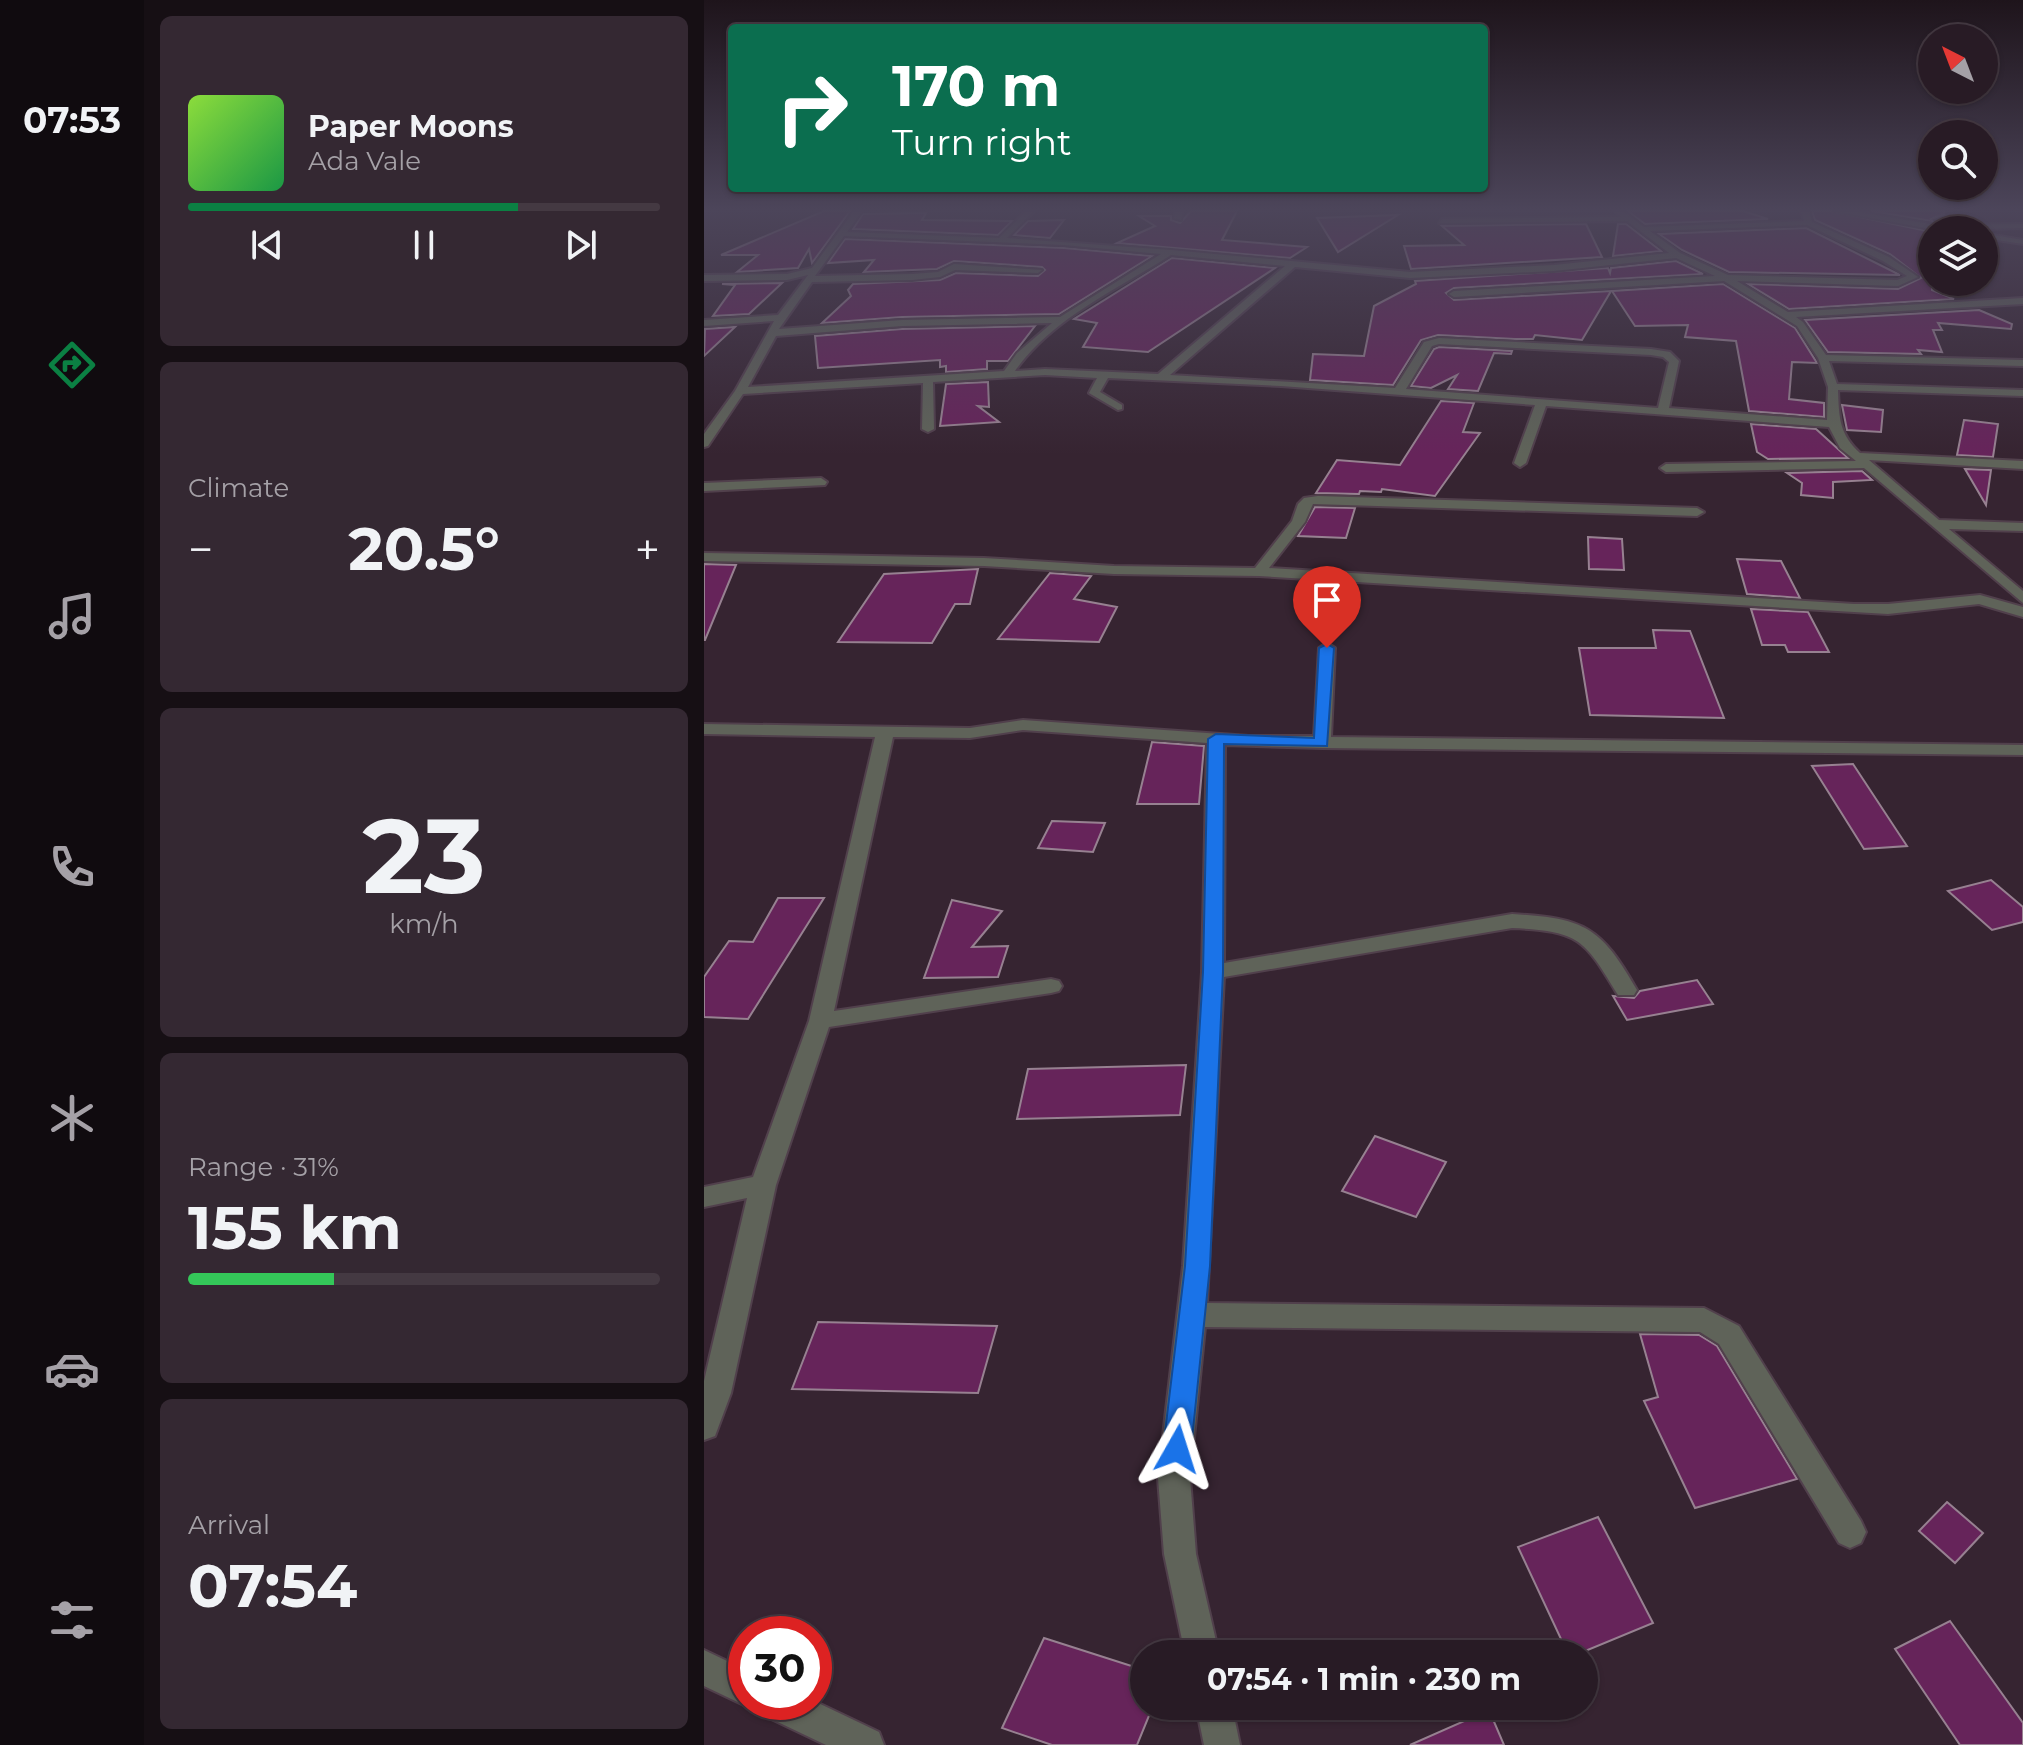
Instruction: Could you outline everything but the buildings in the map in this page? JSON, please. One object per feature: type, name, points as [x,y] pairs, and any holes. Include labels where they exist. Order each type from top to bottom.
[{"type":"street","points":[[704,443],[740,391],[781,318],[800,292]]},
{"type":"street","points":[[1009,372],[1026,350],[1064,320],[1107,292]]},
{"type":"street","points":[[1160,378],[1260,292]]},
{"type":"street","points":[[1454,294],[1481,292]]},
{"type":"street","points":[[1750,292],[1800,324],[1823,358],[1833,387],[1833,424],[1844,445],[2023,599]]},
{"type":"street","points":[[1788,315],[2023,301]]},
{"type":"street","points":[[704,323],[781,318]]},
{"type":"street","points":[[772,333],[902,323],[1064,320]]},
{"type":"street","points":[[1399,391],[1428,344],[1439,341],[1651,352],[1666,354],[1674,361],[1663,411]]},
{"type":"street","points":[[1823,358],[2023,363]]},
{"type":"street","points":[[740,391],[1009,372],[1399,391],[1833,424]]},
{"type":"street","points":[[1104,375],[1094,393],[1118,407]]},
{"type":"street","points":[[928,380],[928,429]]},
{"type":"street","points":[[1833,387],[2023,393]]},
{"type":"street","points":[[1520,463],[1541,404]]},
{"type":"street","points":[[704,416],[723,416]]},
{"type":"street","points":[[1666,468],[1859,460],[2023,465]]},
{"type":"street","points":[[704,487],[821,482]]},
{"type":"street","points":[[1259,572],[1298,522],[1303,507],[1309,501],[1697,512]]},
{"type":"street","points":[[1935,524],[2023,527]]},
{"type":"street","points":[[704,557],[984,562],[1114,570],[1259,572],[1435,580],[1657,598],[1827,607],[1888,609],[1980,599],[2023,612]]},
{"type":"street","points":[[1980,599],[1999,580],[2023,580]]},
{"type":"street","points":[[1322,743],[1327,648]]},
{"type":"street","points":[[704,729],[970,733],[1043,725],[1079,731],[1322,743],[2023,750]]},
{"type":"street","points":[[704,1426],[716,1393],[763,1185],[820,1021],[885,732]]},
{"type":"street","points":[[1199,1640],[1180,1554],[1174,1478],[1198,1251],[1213,972],[1216,739]]},
{"type":"street","points":[[1213,972],[1498,923],[1558,922],[1579,931],[1604,950],[1626,990]]},
{"type":"street","points":[[820,1021],[1051,986]]},
{"type":"street","points":[[704,1197],[763,1185]]},
{"type":"street","points":[[1191,1315],[1704,1320],[1729,1335],[1850,1532]]},
{"type":"street","points":[[704,1668],[728,1679]]},
{"type":"street","points":[[814,1720],[866,1745]]},
{"type":"street","points":[[1217,1720],[1222,1745]]},
{"type":"route","points":[[1177,1449],[1197,1266],[1213,972],[1216,739],[1322,743],[1327,648]]}]
